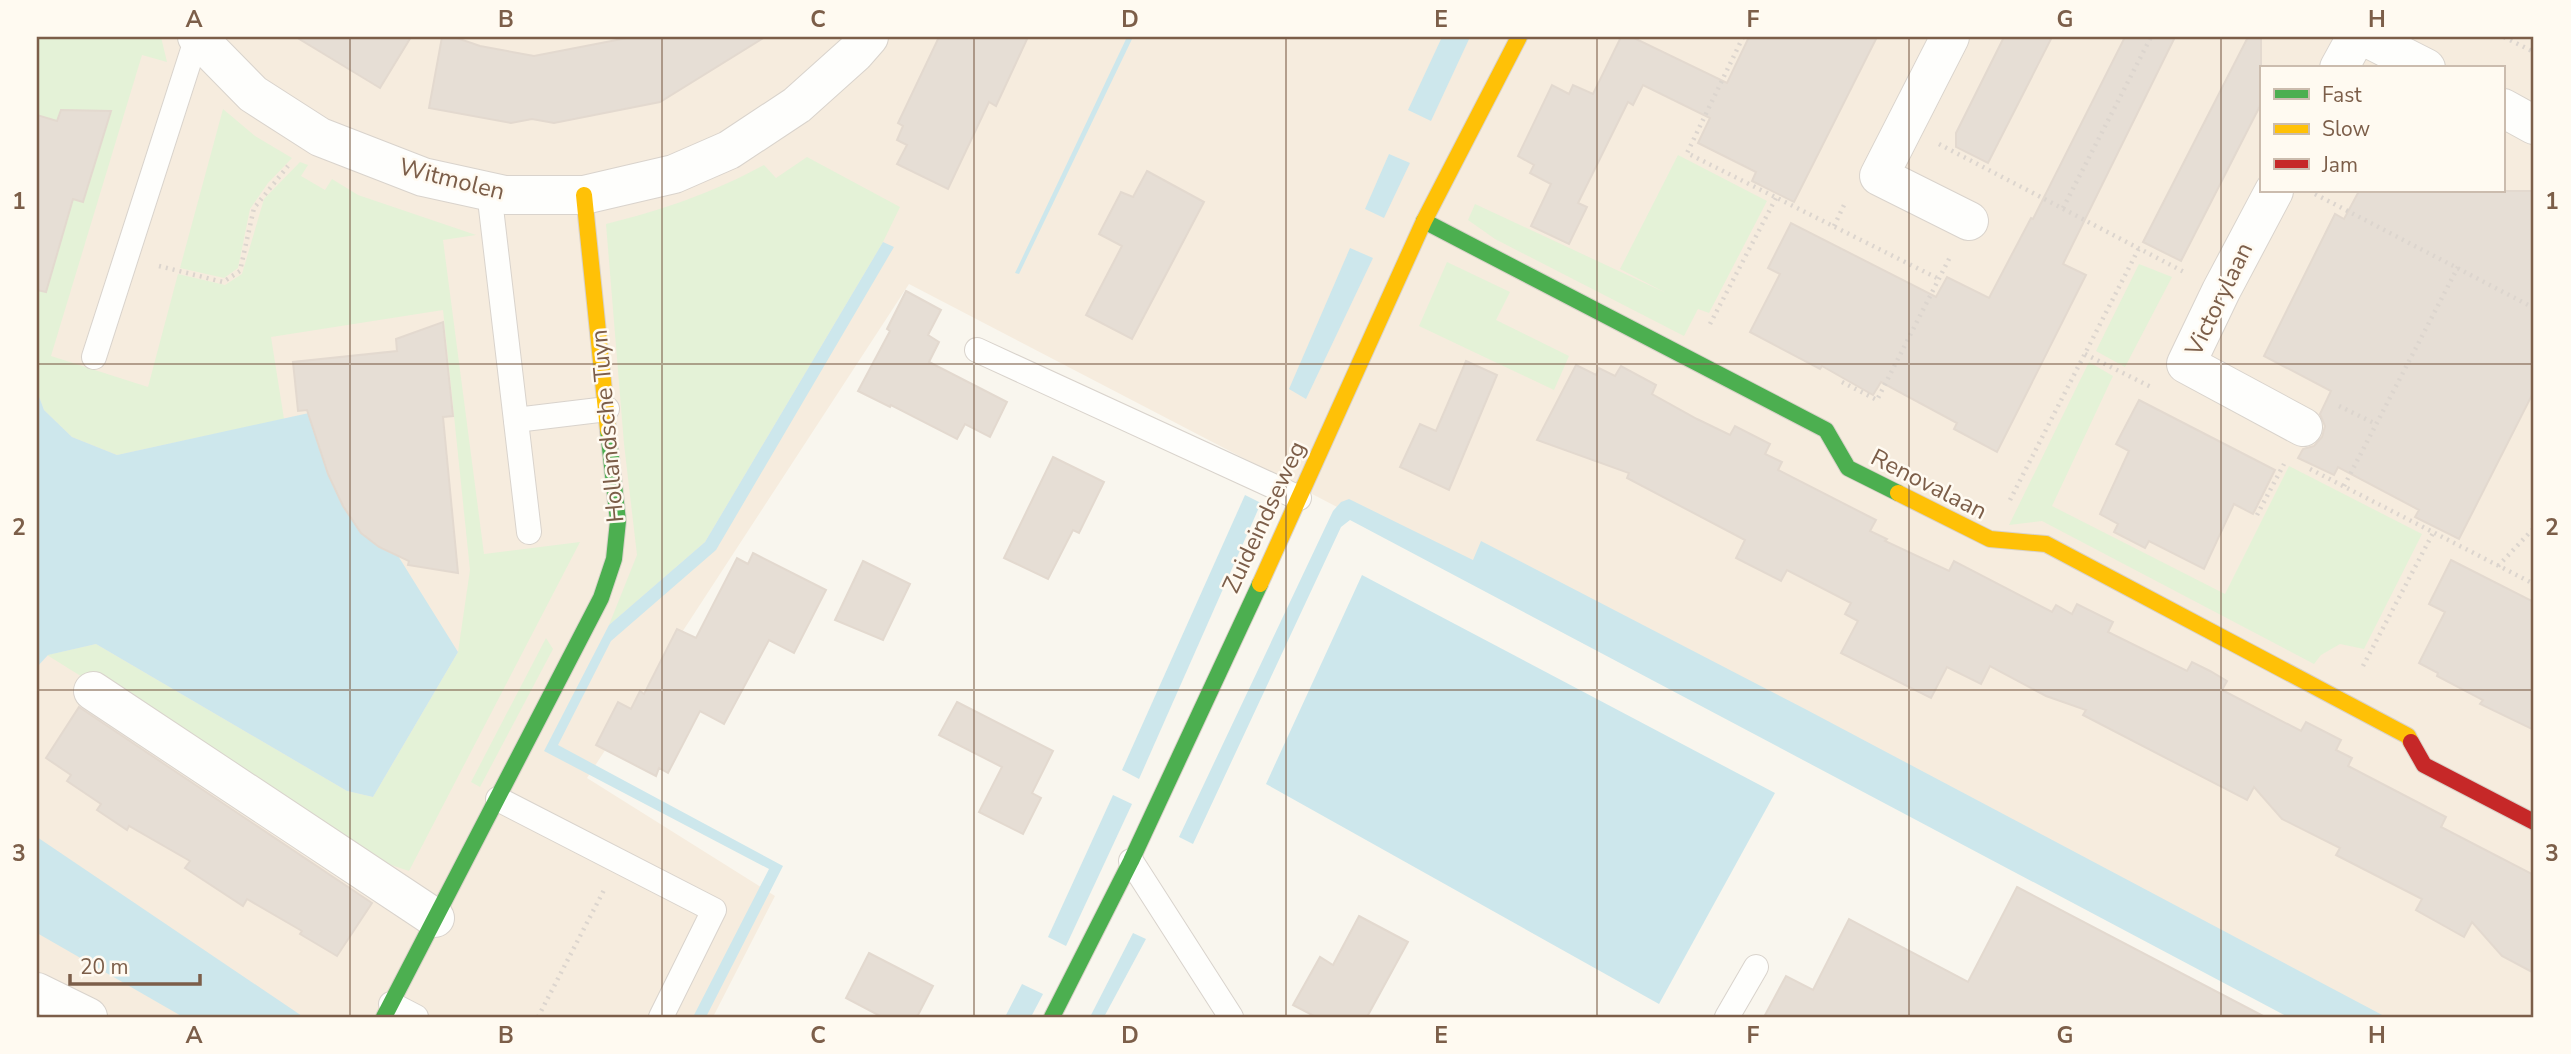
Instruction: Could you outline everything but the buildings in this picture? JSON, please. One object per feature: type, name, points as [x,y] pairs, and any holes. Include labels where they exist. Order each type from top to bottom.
[{"type":"street","name":"Witmolen","points":[[197,37],[253,94],[317,135],[423,177],[505,195],[584,195],[674,174],[729,150],[797,105],[869,37]]},
{"type":"street","name":"Zuideindseweg","points":[[1052,1017],[1131,861],[1424,221],[1518,37]]},
{"type":"street","points":[[1950,37],[1879,176],[1969,221]]},
{"type":"street","points":[[2340,66],[2356,37]]},
{"type":"street","points":[[2365,37],[2422,66]]},
{"type":"street","points":[[2504,109],[2534,125]]},
{"type":"street","name":"Victorylaan","points":[[2273,192],[2186,364],[2303,426]]},
{"type":"street","name":"Hollandsche Tuyn","points":[[387,1011],[601,598],[614,559],[618,521],[584,195]]},
{"type":"street","name":"Renovalaan","points":[[1424,221],[1826,430],[1848,468],[1990,539],[2046,544],[2344,701],[2408,736],[2424,765],[2534,822]]},
{"type":"street","points":[[93,691],[435,918]]},
{"type":"street","points":[[37,992],[88,1017]]},
{"type":"lane","name":"Witmolen","points":[[94,357],[197,37]]},
{"type":"lane","points":[[489,191],[528,532]]},
{"type":"lane","points":[[977,350],[1299,498]]},
{"type":"lane","points":[[516,420],[607,409]]},
{"type":"lane","points":[[498,799],[714,910],[661,1017]]},
{"type":"lane","points":[[1131,861],[1231,1017]]},
{"type":"lane","points":[[1727,1017],[1756,967]]},
{"type":"lane","name":"Hollandsche Tuyn","points":[[387,1011],[416,1017]]},
{"type":"path","points":[[1743,37],[1687,153],[1939,279]]},
{"type":"path","points":[[2063,208],[2151,37]]},
{"type":"path","points":[[2504,37],[2534,52]]},
{"type":"path","points":[[1905,126],[2221,291]]},
{"type":"path","points":[[126,257],[223,282],[240,271],[254,208],[317,135]]},
{"type":"path","points":[[1842,382],[1877,400],[1994,172]]},
{"type":"path","points":[[2310,192],[2534,308]]},
{"type":"path","points":[[1691,361],[1776,198]]},
{"type":"path","points":[[1990,539],[2139,248]]},
{"type":"path","points":[[2344,486],[2458,268]]},
{"type":"path","points":[[2498,566],[2534,527]]},
{"type":"path","points":[[2344,701],[2433,533]]},
{"type":"path","points":[[538,1017],[619,861]]},
{"type":"shaded area","points":[[37,37],[2534,37],[2534,1017],[2316,1017],[909,284],[587,778],[775,896],[713,1017],[37,1017]]},
{"type":"green space","points":[[37,37],[161,37],[167,62],[142,55],[51,356],[148,387],[178,274],[225,285],[242,274],[264,199],[300,162],[308,165],[301,176],[325,190],[332,179],[358,195],[476,235],[443,240],[484,554],[580,542],[409,871],[376,860],[47,655],[96,644],[347,791],[373,797],[458,652],[470,570],[443,310],[271,337],[284,419],[117,455],[72,437],[44,410],[37,391]]},
{"type":"green space","points":[[223,109],[255,136],[292,158],[268,183],[250,209],[238,268],[224,278],[180,268]]},
{"type":"green space","points":[[1678,155],[1767,201],[1709,313],[1698,309],[1684,336],[1495,239],[1468,220],[1475,204],[1666,293],[1620,269]]},
{"type":"green space","points":[[807,157],[900,207],[883,242],[705,542],[609,625],[637,555],[624,444],[606,224],[687,200],[764,165],[776,178]]},
{"type":"green space","points":[[1447,262],[1510,292],[1496,320],[1569,356],[1554,390],[1419,326]]},
{"type":"green space","points":[[2139,264],[2172,277],[2125,367],[2096,351]]},
{"type":"green space","points":[[2089,362],[2113,376],[2052,506],[2225,594],[2289,466],[2422,534],[2364,649],[2340,644],[2321,655],[2314,664],[2042,521],[2009,525]]},
{"type":"green space","points":[[546,638],[553,649],[480,787],[471,782]]},
{"type":"water","points":[[1127,37],[1133,37],[1019,274],[1015,273]]},
{"type":"water","points":[[1442,37],[1470,37],[1431,121],[1408,110]]},
{"type":"water","points":[[1389,154],[1410,163],[1384,218],[1365,209]]},
{"type":"water","points":[[883,242],[894,247],[716,550],[611,641],[558,745],[783,866],[706,1017],[693,1017],[769,869],[544,751],[609,625],[705,542]]},
{"type":"water","points":[[1350,248],[1373,258],[1306,399],[1289,389]]},
{"type":"water","points":[[37,391],[44,410],[72,437],[117,455],[309,413],[458,652],[373,797],[347,791],[96,644],[48,655],[37,667]]},
{"type":"water","points":[[1245,495],[1261,503],[1139,779],[1122,770]]},
{"type":"water","points":[[1349,499],[1473,560],[1481,541],[1807,710],[2386,1017],[2288,1017],[1350,520],[1341,527],[1193,844],[1179,837],[1333,511],[1341,502]]},
{"type":"water","points":[[1362,575],[1775,793],[1659,1004],[1266,784]]},
{"type":"water","points":[[1113,795],[1132,804],[1066,946],[1048,937]]},
{"type":"water","points":[[37,837],[302,1017],[183,1017],[37,933]]},
{"type":"water","points":[[1133,933],[1146,939],[1104,1017],[1090,1017]]},
{"type":"water","points":[[1022,984],[1043,994],[1031,1017],[1005,1017]]},
{"type":"traffic: fast","points":[[1424,221],[1826,430],[1848,468],[1898,493]]},
{"type":"traffic: fast","points":[[384,1017],[601,598],[614,559],[618,521],[608,430]]},
{"type":"traffic: fast","points":[[1052,1017],[1131,861],[1260,584]]},
{"type":"traffic: slow","points":[[1260,584],[1424,221],[1519,37]]},
{"type":"traffic: slow","points":[[584,195],[608,430]]},
{"type":"traffic: slow","points":[[1898,493],[1990,539],[2046,544],[2408,736],[2411,742]]},
{"type":"traffic: jam","points":[[2411,742],[2424,765],[2534,822]]}]
